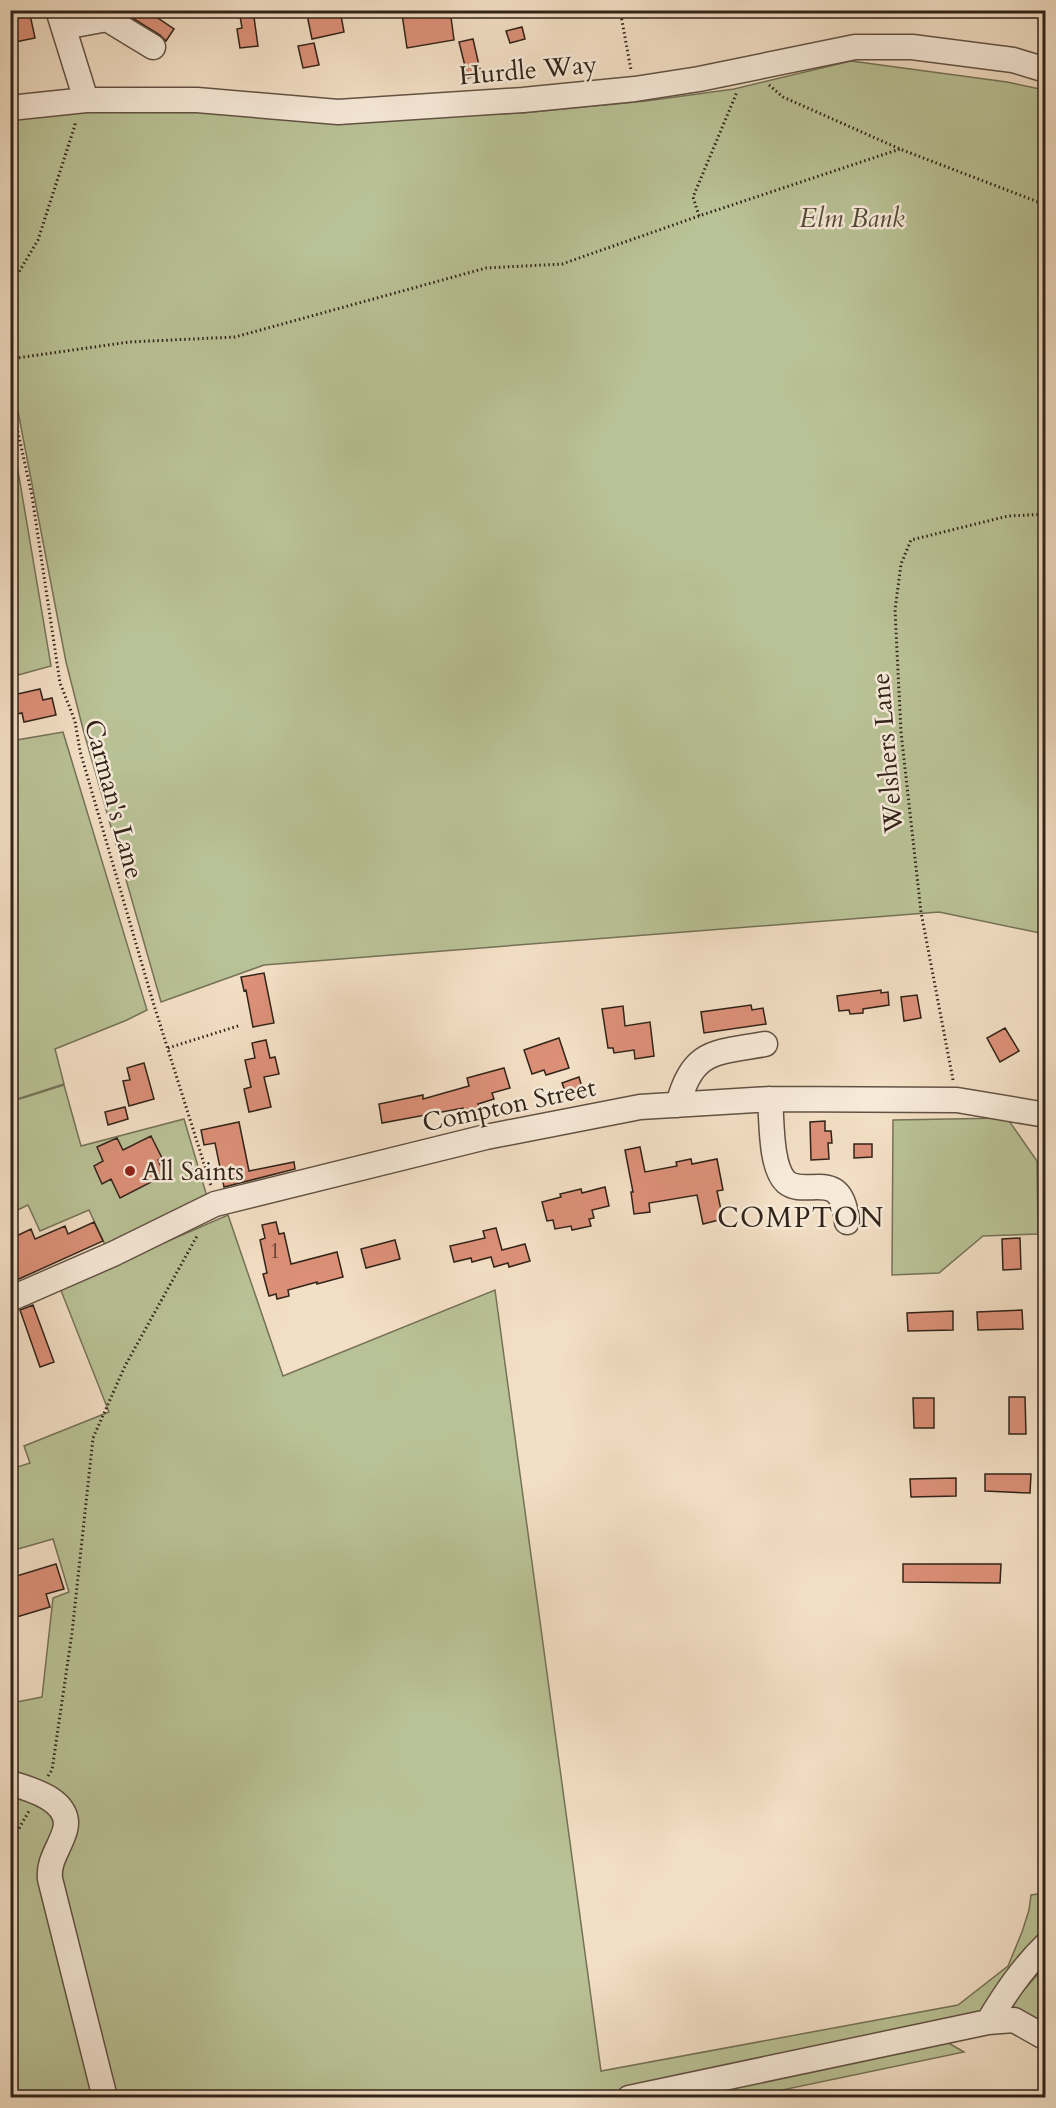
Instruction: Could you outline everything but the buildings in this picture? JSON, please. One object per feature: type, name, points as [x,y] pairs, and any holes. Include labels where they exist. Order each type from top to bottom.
[{"type":"street","points":[[79,101],[61,19],[107,19],[153,46]]},
{"type":"street","name":"Hurdle Way","points":[[10,108],[79,101],[198,100],[338,112],[523,100],[635,89],[699,79],[748,67],[855,47],[912,47],[1013,60],[1046,70]]},
{"type":"street","points":[[678,1105],[683,1084],[696,1064],[719,1052],[765,1044]]},
{"type":"street","points":[[770,1099],[776,1160],[785,1181],[794,1186],[817,1186],[832,1189],[845,1208],[847,1222]]},
{"type":"street","name":"Compton Street","points":[[10,1299],[113,1254],[215,1204],[486,1137],[640,1107],[770,1099],[957,1100],[1046,1114]]},
{"type":"street","points":[[10,1783],[39,1792],[61,1809],[65,1819],[65,1829],[49,1869],[50,1879],[105,2097]]},
{"type":"street","points":[[988,2022],[1027,1964],[1046,1945]]},
{"type":"street","points":[[628,2097],[988,2022],[1014,2020],[1046,2038]]},
{"type":"path","points":[[620,10],[635,89]]},
{"type":"path","points":[[699,216],[693,196],[748,67],[783,97],[900,149],[1046,206]]},
{"type":"path","points":[[10,286],[38,240],[75,124],[79,101]]},
{"type":"path","points":[[10,359],[129,342],[235,337],[486,268],[562,264],[900,149]]},
{"type":"path","name":"Carman's Lane","points":[[10,396],[32,496],[60,683],[75,721],[80,751],[168,1048],[210,1179],[215,1204]]},
{"type":"path","name":"Welshers Lane","points":[[957,1100],[921,912],[901,732],[895,610],[901,564],[911,540],[1008,516],[1046,514]]},
{"type":"path","points":[[168,1048],[241,1025]]},
{"type":"path","points":[[10,1844],[52,1770],[72,1633],[93,1438],[125,1366],[198,1234]]},
{"type":"green space","name":"Elm Bank","points":[[851,61],[1007,82],[1045,90],[1045,934],[939,912],[264,965],[161,1002],[66,662],[17,406],[11,406],[11,118],[90,109],[194,112],[339,121],[521,113],[646,101],[734,89]]},
{"type":"green space","points":[[11,429],[51,666],[10,677]]},
{"type":"green space","points":[[63,732],[147,1010],[55,1049],[64,1084],[11,1101],[11,741]]},
{"type":"green space","points":[[64,1085],[81,1146],[184,1119],[208,1200],[107,1249],[89,1210],[40,1231],[28,1205],[11,1213],[10,1102]]},
{"type":"green space","points":[[1007,1118],[1037,1161],[1038,1234],[983,1236],[939,1273],[892,1275],[893,1120]]},
{"type":"green space","points":[[228,1215],[283,1376],[495,1290],[601,2071],[958,2005],[1008,1966],[1022,1932],[1031,1895],[1045,1893],[1045,1938],[982,2015],[604,2094],[604,2097],[11,2097],[11,1703],[42,1697],[53,1598],[69,1592],[53,1539],[11,1551],[11,1469],[30,1463],[24,1446],[109,1412],[60,1288]]},
{"type":"green space","points":[[1045,1966],[1045,2032],[1016,2016],[1012,2007],[1015,2000]]},
{"type":"green space","points":[[945,2041],[964,2052],[749,2097],[661,2098]]},
{"type":"place","name":"All Saints","points":[[130,1171]]},
{"type":"district","name":"COMPTON","points":[[801,1218]]}]
